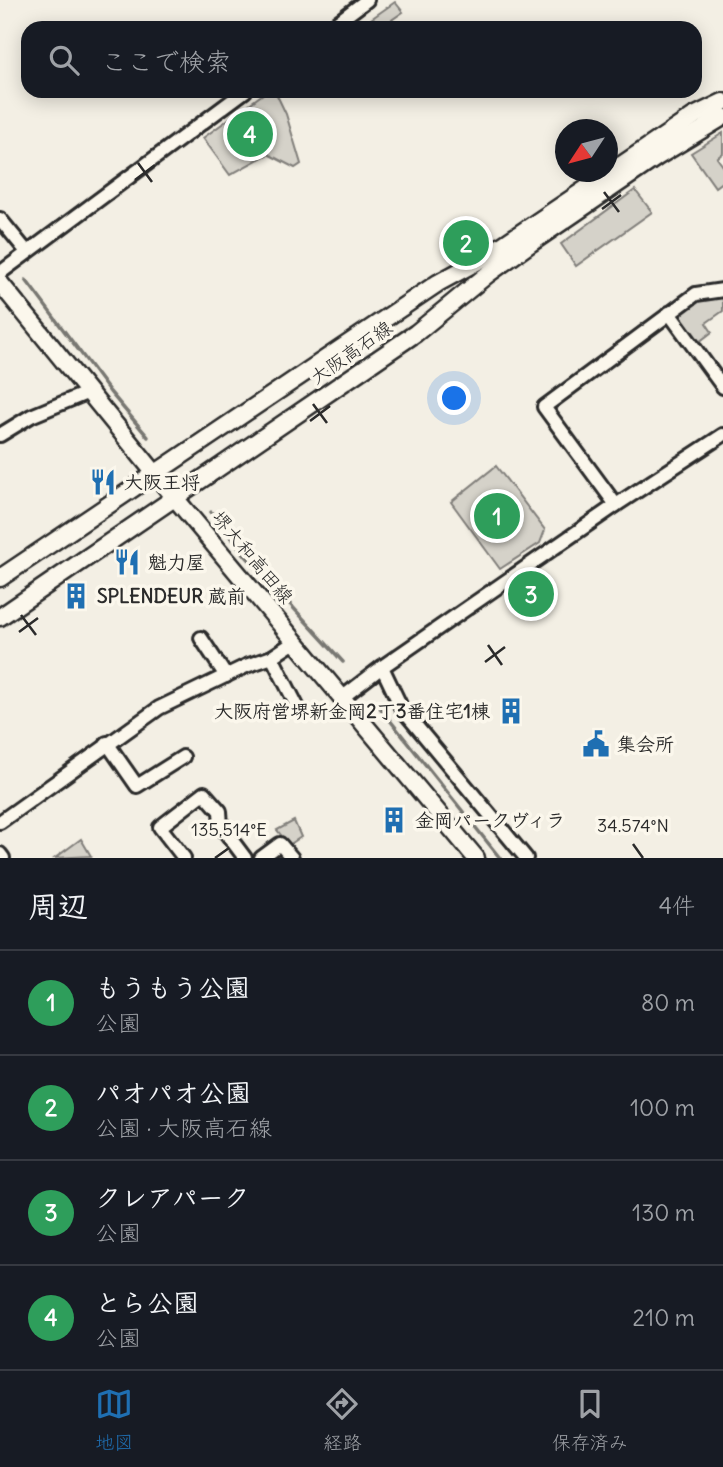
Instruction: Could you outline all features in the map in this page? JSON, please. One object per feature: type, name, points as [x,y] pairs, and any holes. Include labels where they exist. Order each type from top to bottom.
[{"type":"main road","name":"大阪高石線","points":[[0,578],[438,283],[482,259],[694,116],[723,102]]},
{"type":"main road","name":"大阪高石線","points":[[0,617],[416,333],[531,243],[657,157],[723,117]]},
{"type":"main road","name":"堺大和高田線","points":[[0,283],[475,858]]},
{"type":"street","points":[[339,21],[367,0]]},
{"type":"street","points":[[0,272],[235,98]]},
{"type":"street","points":[[0,219],[27,252]]},
{"type":"street","points":[[616,505],[544,407],[696,293],[723,290]]},
{"type":"street","points":[[669,313],[723,387]]},
{"type":"street","points":[[0,435],[31,416],[89,392]]},
{"type":"street","points":[[343,697],[382,667],[616,505],[723,435]]},
{"type":"street","points":[[201,638],[226,676]]},
{"type":"street","points":[[0,822],[159,708],[272,657],[296,641]]},
{"type":"street","points":[[272,657],[299,710]]},
{"type":"street","points":[[382,667],[402,709],[526,858]]},
{"type":"street","points":[[107,743],[137,786],[183,757]]},
{"type":"street","points":[[184,858],[160,827],[204,793],[220,811],[222,826],[245,858]]},
{"type":"street","points":[[261,858],[280,844],[292,858]]},
{"type":"shaded area","points":[[395,2],[403,12],[390,21],[368,21]]},
{"type":"shaded area","points":[[257,98],[278,98],[301,164],[295,168],[268,154],[230,175],[203,138]]},
{"type":"shaded area","points":[[723,133],[723,153],[717,158],[723,166],[723,181],[715,187],[691,153]]},
{"type":"shaded area","points":[[635,190],[652,212],[576,266],[561,244]]},
{"type":"shaded area","points":[[477,229],[483,236],[465,249],[450,255],[447,250]]},
{"type":"shaded area","points":[[723,298],[723,311],[706,323],[712,332],[699,342],[680,314],[698,301]]},
{"type":"shaded area","points":[[496,466],[545,530],[540,543],[500,569],[451,502]]},
{"type":"shaded area","points":[[529,581],[543,600],[533,606],[519,587]]},
{"type":"shaded area","points":[[294,821],[301,837],[289,845],[277,830]]},
{"type":"shaded area","points":[[81,839],[91,856],[55,858]]},
{"type":"waterway","points":[[26,280],[110,392],[148,437]]},
{"type":"waterway","points":[[211,512],[245,555],[343,662]]},
{"type":"waterway","points":[[377,704],[500,858]]},
{"type":"place","name":"とら公園","points":[[250,134]]},
{"type":"place","name":"パオパオ公園","points":[[466,243]]},
{"type":"place","name":"大阪王将","points":[[103,482]]},
{"type":"place","name":"もうもう公園","points":[[497,516]]},
{"type":"place","name":"魁力屋","points":[[127,562]]},
{"type":"place","name":"クレアパーク","points":[[531,594]]},
{"type":"place","name":"SPLENDEUR 蔵前","points":[[76,596]]},
{"type":"place","name":"大阪府営堺新金岡2丁3番住宅1棟","points":[[511,711]]},
{"type":"place","name":"集会所","points":[[596,744]]},
{"type":"place","name":"金岡パークヴィラ","points":[[394,820]]}]
